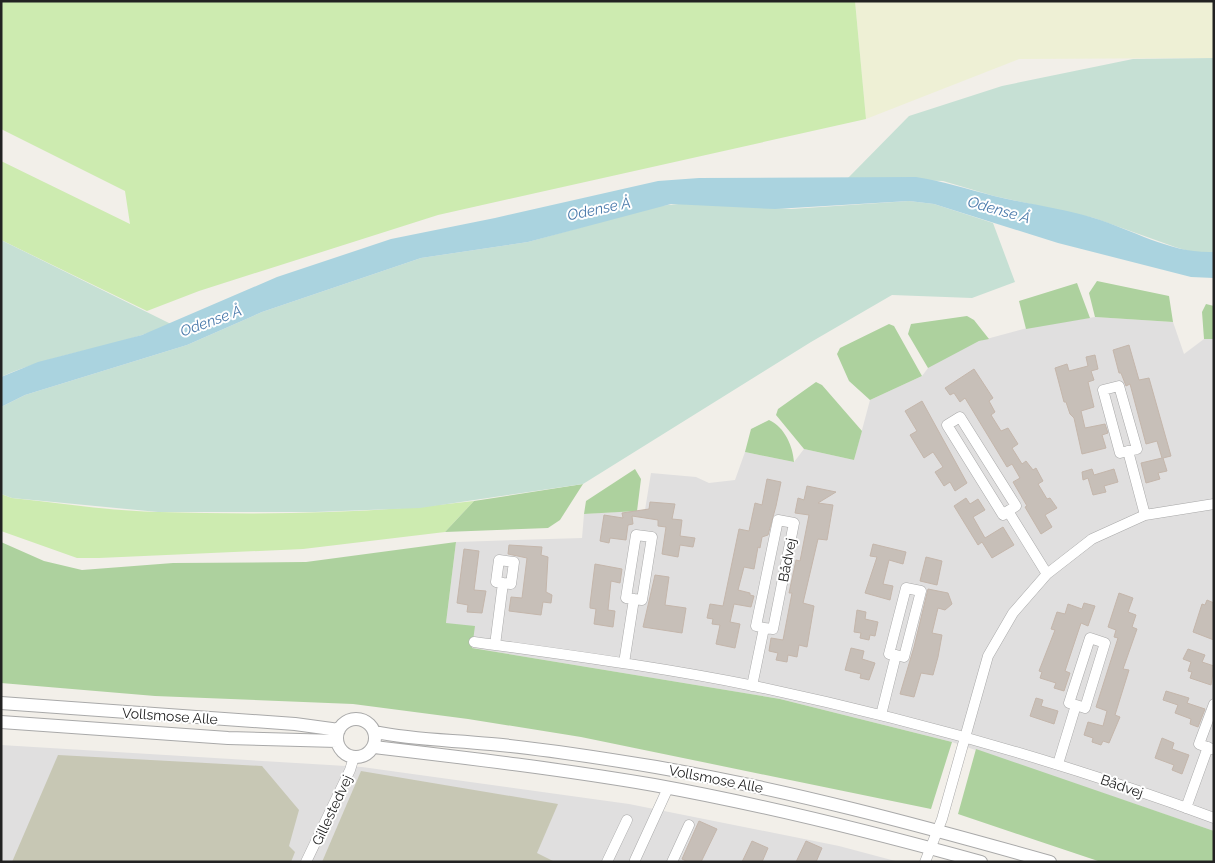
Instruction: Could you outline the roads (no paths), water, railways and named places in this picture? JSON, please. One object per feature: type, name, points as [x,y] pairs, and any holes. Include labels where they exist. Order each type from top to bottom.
[{"type":"street","points":[[1120,386],[1137,449],[1128,451],[1120,453],[1103,390],[1120,386]]},
{"type":"street","points":[[960,417],[1016,506],[1008,511],[1003,515],[947,426],[960,417]]},
{"type":"street","points":[[1128,451],[1145,515]]},
{"type":"street","points":[[925,862],[938,830],[988,656],[1013,613],[1047,574],[1092,539],[1145,515],[1214,504]]},
{"type":"street","points":[[1008,511],[1047,574]]},
{"type":"street","name":"Bådvej","points":[[778,520],[794,523],[773,629],[764,628],[756,626],[778,520]]},
{"type":"street","points":[[636,535],[652,538],[642,600],[634,599],[626,598],[636,535]]},
{"type":"street","points":[[495,645],[502,583]]},
{"type":"street","points":[[906,588],[921,591],[904,657],[896,655],[889,654],[906,588]]},
{"type":"street","points":[[624,663],[634,599]]},
{"type":"street","name":"Bådvej","points":[[752,686],[764,628]]},
{"type":"street","points":[[1090,638],[1105,643],[1085,708],[1076,705],[1069,703],[1090,638]]},
{"type":"street","name":"Bådvej","points":[[474,642],[624,663],[752,686],[881,715],[1058,764],[1214,818]]},
{"type":"street","points":[[881,715],[896,655]]},
{"type":"street","name":"Vollsmose Alle","points":[[1,703],[295,724],[338,736]]},
{"type":"street","points":[[1186,808],[1211,748],[1199,744],[1214,704]]},
{"type":"street","points":[[1058,764],[1076,705]]},
{"type":"street","points":[[360,719],[372,726],[375,732],[374,747],[362,757],[354,757],[343,752],[338,736],[347,721],[360,719]]},
{"type":"street","name":"Vollsmose Alle","points":[[1,722],[228,738],[338,736]]},
{"type":"street","name":"Vollsmose Alle","points":[[375,732],[400,737],[501,745],[656,767],[778,791],[938,830],[1050,862]]},
{"type":"street","name":"Vollsmose Alle","points":[[374,747],[453,755],[668,788],[774,808],[981,862]]},
{"type":"street","name":"Gillestedvej","points":[[306,862],[347,778],[354,757]]},
{"type":"street","points":[[635,860],[668,788]]},
{"type":"street","points":[[607,862],[627,820]]},
{"type":"street","points":[[672,862],[689,825]]},
{"type":"water","name":"Odense Å","points":[[916,177],[1094,218],[1183,249],[1198,252],[1214,252],[1214,278],[1191,277],[1058,243],[934,204],[909,201],[775,209],[671,204],[528,242],[421,258],[262,312],[187,345],[25,395],[1,407],[1,377],[38,362],[142,335],[277,277],[391,239],[495,218],[658,181],[699,178]]}]
